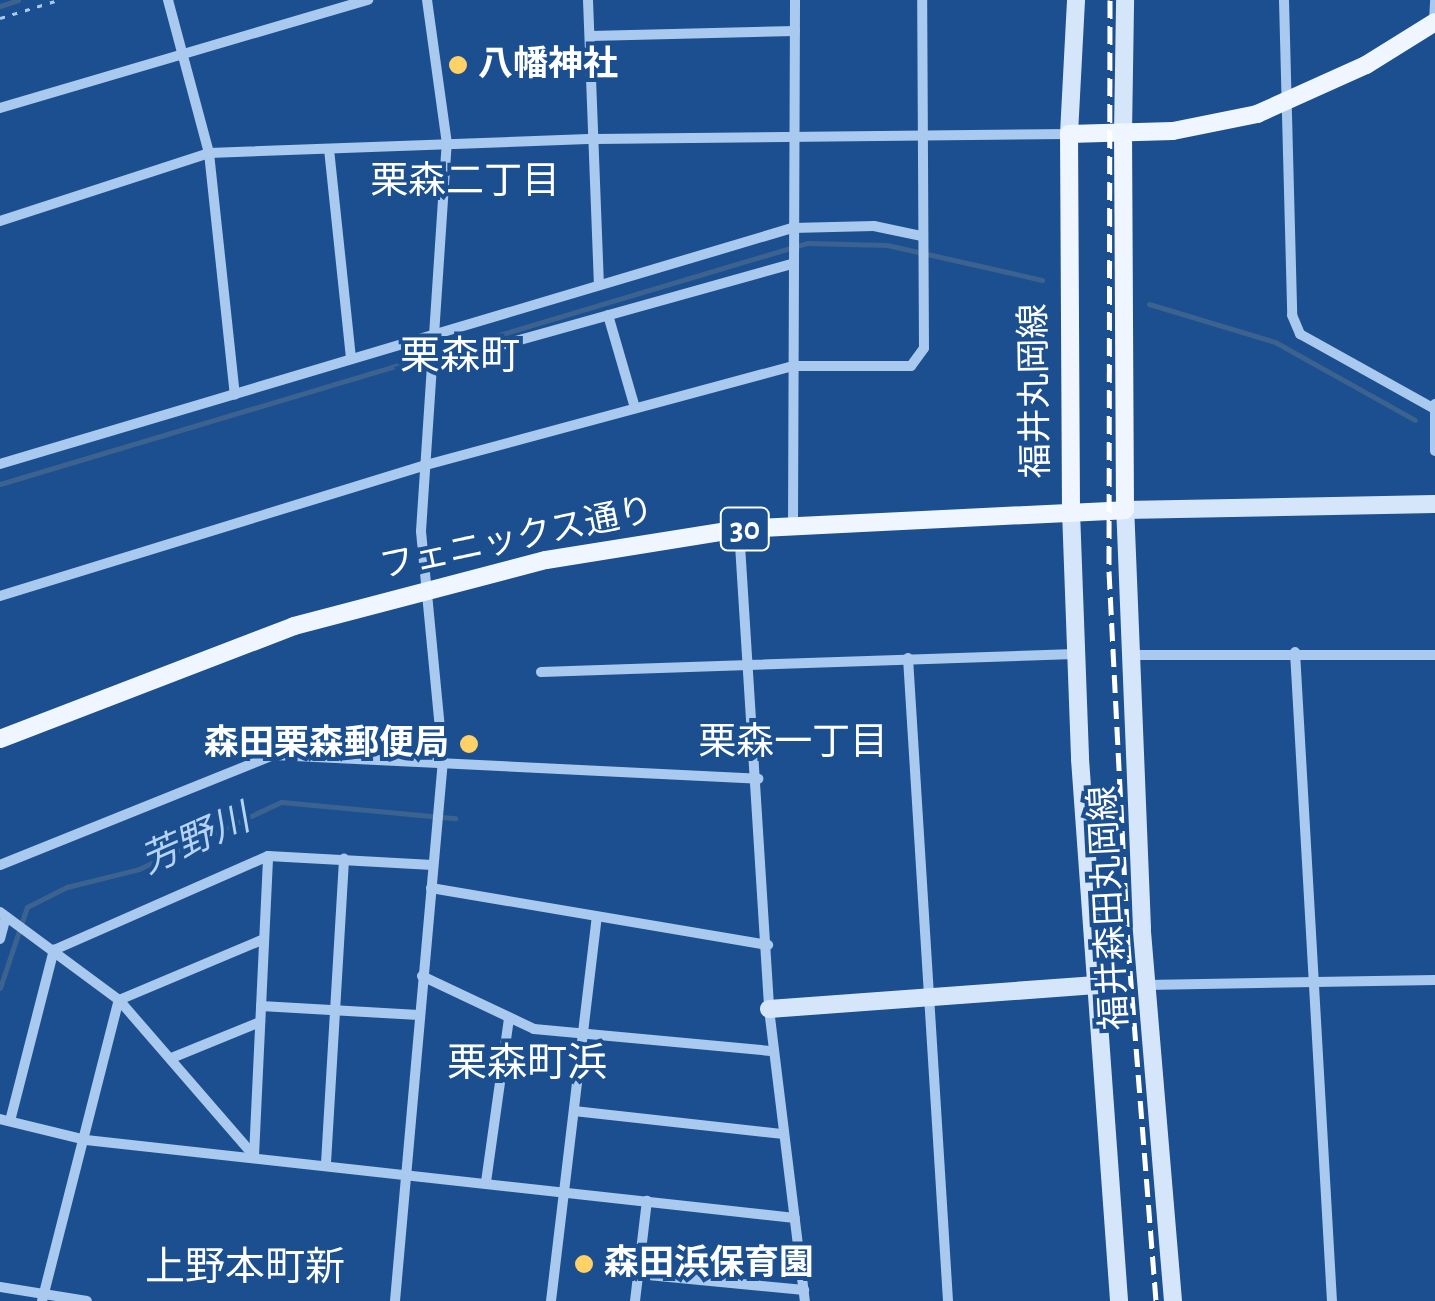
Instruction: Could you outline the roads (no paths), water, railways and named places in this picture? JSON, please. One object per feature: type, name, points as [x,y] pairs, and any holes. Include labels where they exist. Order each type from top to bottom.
[{"type":"main road","points":[[1076,0],[1069,134],[1201,126],[1286,104],[1434,22]]},
{"type":"main road","points":[[1125,0],[1125,510],[1435,504]]},
{"type":"main road","name":"福井丸岡線","points":[[1069,134],[1071,511],[1125,510]]},
{"type":"main road","name":"福井森田丸岡線","points":[[1125,510],[1146,985],[1173,1301]]},
{"type":"main road","name":"福井森田丸岡線","points":[[1071,511],[1096,985],[1119,1301]]},
{"type":"main road","name":"フェニックス通り","points":[[0,739],[294,626],[423,589],[738,529],[1071,511]]},
{"type":"main road","points":[[768,1008],[1096,985]]},
{"type":"street","points":[[168,0],[209,153],[235,394]]},
{"type":"street","points":[[0,108],[182,51],[368,0]]},
{"type":"street","points":[[395,1301],[443,760],[423,589],[430,366],[446,144],[427,0]]},
{"type":"street","points":[[588,0],[599,284]]},
{"type":"street","points":[[792,526],[795,0]]},
{"type":"street","points":[[0,596],[426,465],[793,366],[911,366],[924,348],[922,0]]},
{"type":"street","points":[[1284,0],[1292,315],[1300,334],[1434,405],[1435,450]]},
{"type":"street","points":[[1434,22],[1435,0]]},
{"type":"street","points":[[590,36],[795,31]]},
{"type":"street","points":[[0,221],[209,153],[594,139],[1069,134]]},
{"type":"street","points":[[329,149],[351,359]]},
{"type":"street","points":[[0,464],[792,228],[874,226],[922,236]]},
{"type":"street","points":[[430,366],[791,264]]},
{"type":"street","points":[[608,316],[635,408]]},
{"type":"street","points":[[638,1274],[805,1296],[768,1008],[768,945],[751,665],[738,529]]},
{"type":"street","points":[[1130,655],[1296,652],[1435,655]]},
{"type":"street","points":[[1296,652],[1332,1301]]},
{"type":"street","points":[[541,672],[1076,654]]},
{"type":"street","points":[[908,658],[948,1301]]},
{"type":"street","points":[[0,866],[274,755],[443,760],[758,778]]},
{"type":"street","points":[[54,950],[268,856],[433,865]]},
{"type":"street","points":[[254,1156],[268,856]]},
{"type":"street","points":[[326,1163],[344,859]]},
{"type":"street","points":[[431,888],[768,945]]},
{"type":"street","points":[[0,939],[3,914],[119,1000],[174,1058],[254,1156]]},
{"type":"street","points":[[551,1301],[596,917]]},
{"type":"street","points":[[119,1000],[264,939]]},
{"type":"street","points":[[54,950],[5,1120],[86,1140],[326,1163],[795,1218]]},
{"type":"street","points":[[422,976],[534,1030],[773,1051]]},
{"type":"street","points":[[1146,985],[1435,980]]},
{"type":"street","points":[[43,1298],[119,1000]]},
{"type":"street","points":[[261,1006],[419,1015]]},
{"type":"street","points":[[486,1182],[509,1019]]},
{"type":"street","points":[[174,1058],[260,1022]]},
{"type":"street","points":[[574,1111],[784,1134]]},
{"type":"street","points":[[634,1301],[646,1201]]},
{"type":"street","points":[[0,1287],[43,1298],[87,1301]]},
{"type":"waterway","points":[[0,6],[18,0]]},
{"type":"waterway","points":[[0,484],[807,243],[887,245],[1042,280]]},
{"type":"waterway","points":[[1149,304],[1275,342],[1415,420]]},
{"type":"waterway","name":"芳野川","points":[[0,988],[27,907],[67,887],[139,869],[281,802],[455,818]]},
{"type":"railway","points":[[1110,0],[1109,571],[1128,945],[1156,1301]]},
{"type":"place","name":"八幡神社","points":[[458,65]]},
{"type":"place","name":"森田栗森郵便局","points":[[469,744]]},
{"type":"place","name":"森田浜保育園","points":[[584,1264]]},
{"type":"district","name":"栗森二丁目","points":[[465,183]]},
{"type":"district","name":"栗森町","points":[[460,357]]},
{"type":"district","name":"栗森一丁目","points":[[793,744]]},
{"type":"district","name":"栗森町浜","points":[[527,1064]]},
{"type":"district","name":"上野本町新","points":[[245,1268]]}]
